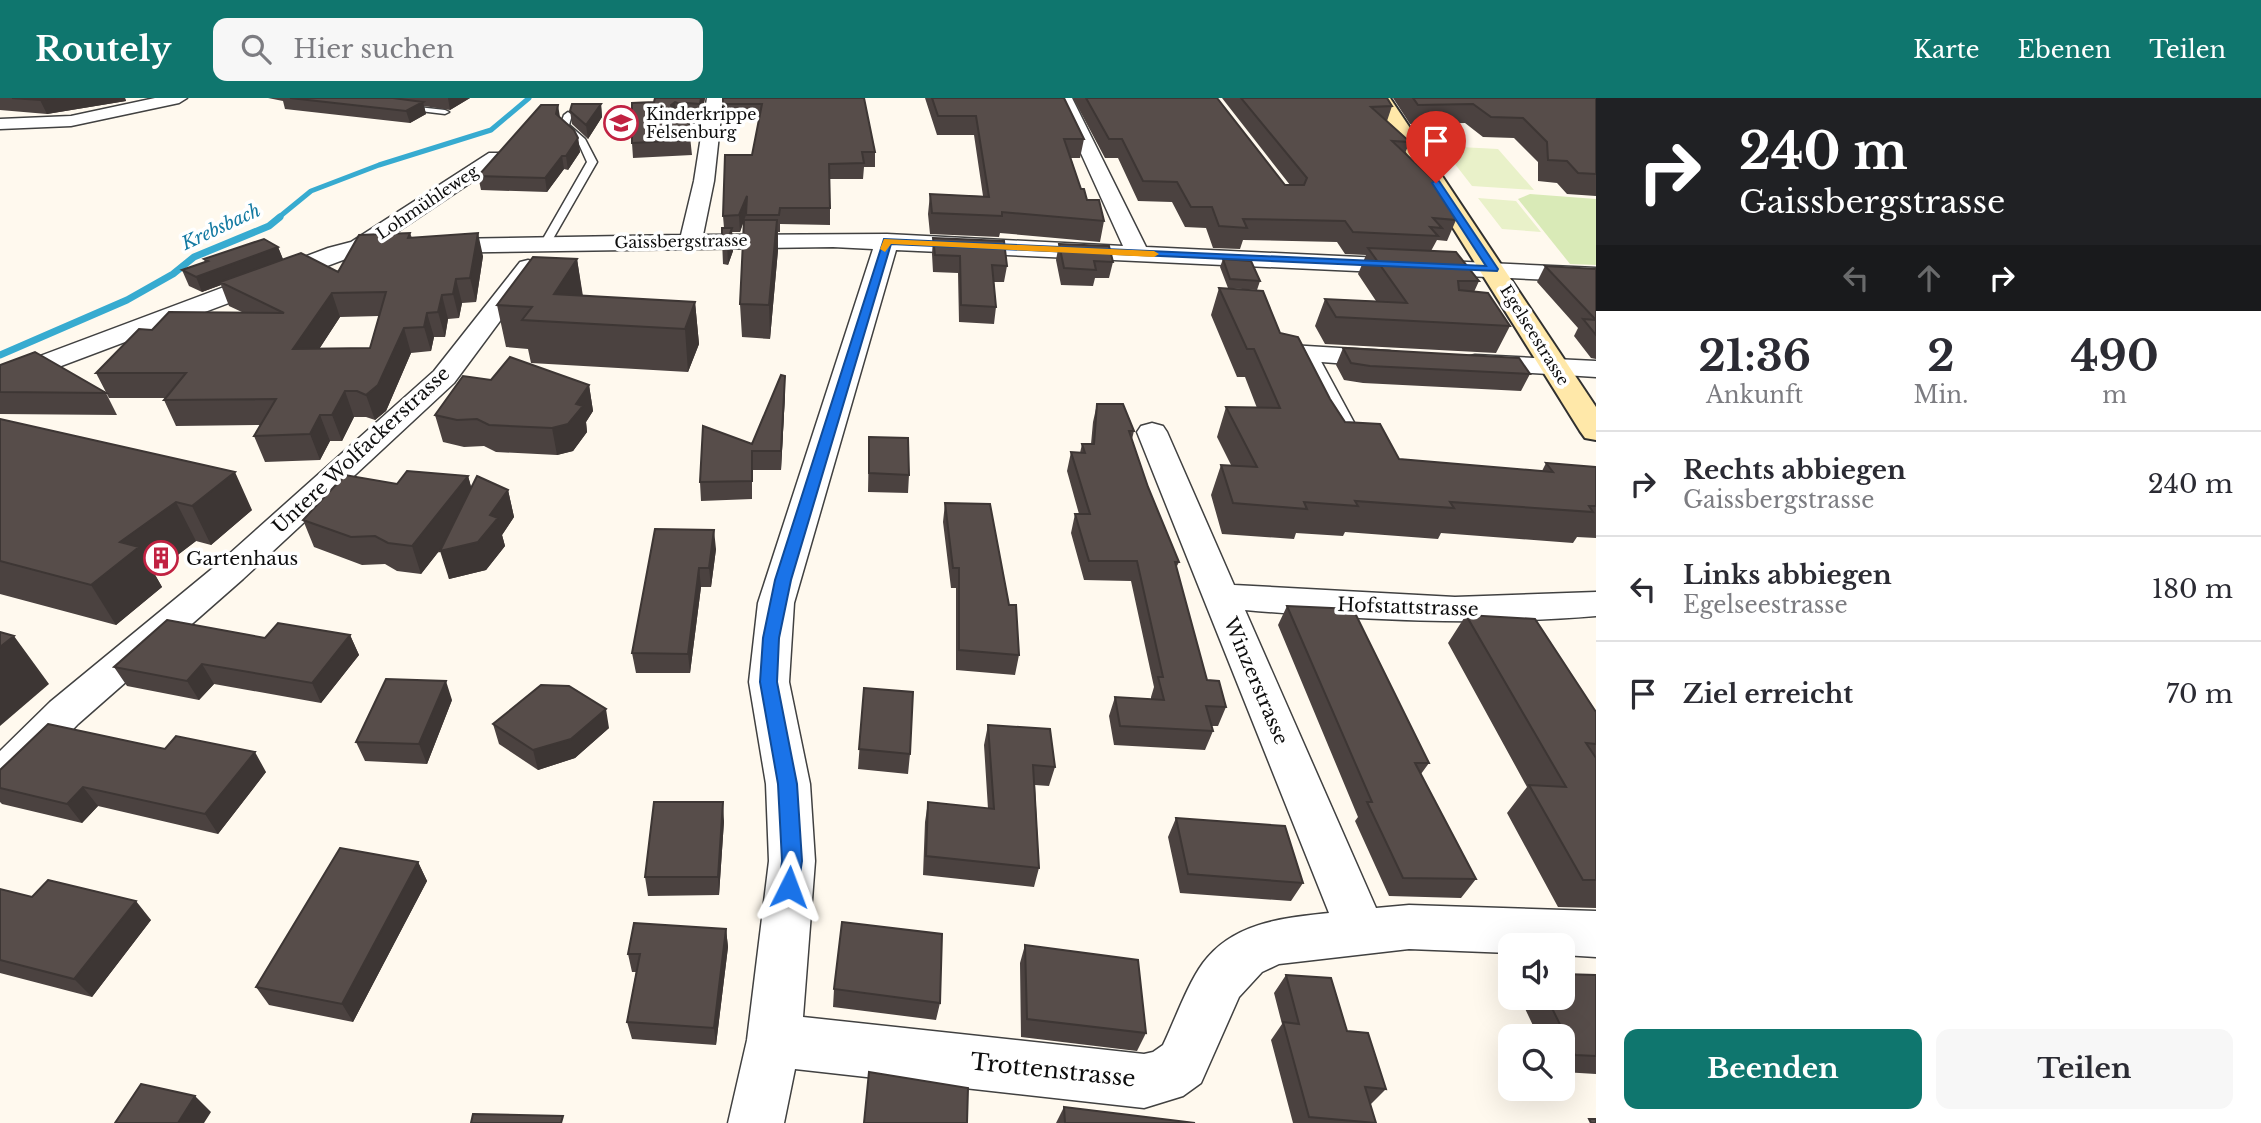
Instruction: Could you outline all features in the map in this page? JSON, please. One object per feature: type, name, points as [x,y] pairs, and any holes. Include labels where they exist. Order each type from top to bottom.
[{"type":"main road","name":"Egelseestrasse","points":[[1381,98],[1493,269],[1513,316],[1555,367],[1596,431]]},
{"type":"street","points":[[691,241],[698,212],[715,98]]},
{"type":"street","points":[[1064,98],[1137,253]]},
{"type":"street","points":[[0,124],[71,121],[169,99]]},
{"type":"street","name":"Lohmühleweg","points":[[359,247],[496,157]]},
{"type":"street","name":"Gaissbergstrasse","points":[[0,381],[336,253],[359,247],[691,241],[887,241],[1596,275]]},
{"type":"street","points":[[756,1123],[774,1040],[792,861],[788,784],[769,682],[771,638],[784,577],[887,241]]},
{"type":"street","name":"Untere Wolfackerstrasse","points":[[0,778],[64,713],[231,570],[444,377],[545,244]]},
{"type":"street","points":[[1301,354],[1596,369]]},
{"type":"street","name":"Winzerstrasse","points":[[1152,432],[1361,931]]},
{"type":"street","name":"Hofstattstrasse","points":[[1221,596],[1409,611],[1550,609],[1596,604]]},
{"type":"street","name":"Trottenstrasse","points":[[774,1040],[1144,1080],[1164,1077],[1182,1064],[1221,980],[1244,956],[1274,942],[1419,927],[1596,934]]},
{"type":"lane","points":[[394,106],[445,112]]},
{"type":"lane","points":[[545,244],[592,162],[582,141],[564,126],[568,116]]},
{"type":"lane","points":[[678,121],[709,132]]},
{"type":"lane","points":[[1301,354],[1359,445],[1339,444]]},
{"type":"green space","points":[[1441,146],[1498,149],[1534,190],[1472,186]]},
{"type":"green space","points":[[1530,194],[1596,199],[1596,265],[1570,264],[1518,199]]},
{"type":"green space","points":[[1478,198],[1516,201],[1541,232],[1502,229]]},
{"type":"building","points":[[12,98],[55,98],[40,100]]},
{"type":"building","points":[[290,98],[393,98],[423,102],[406,111]]},
{"type":"building","points":[[655,98],[701,98],[700,104],[687,103],[687,106],[675,102],[671,105],[673,111],[688,116],[691,140],[632,143],[632,103],[654,102]]},
{"type":"building","points":[[723,98],[864,98],[875,152],[862,152],[864,163],[829,164],[830,208],[780,208],[779,215],[746,215],[747,196],[739,215],[723,216],[725,155],[752,155],[762,104],[723,104]]},
{"type":"building","points":[[932,98],[1064,98],[1084,139],[1064,139],[1081,189],[1084,189],[1087,200],[1099,200],[1104,221],[1002,212],[1002,216],[932,213],[930,194],[989,197],[976,116],[938,116]]},
{"type":"building","points":[[1086,98],[1217,98],[1285,185],[1304,185],[1307,178],[1241,98],[1387,98],[1392,106],[1371,107],[1410,142],[1392,141],[1445,191],[1456,220],[1433,218],[1442,228],[1430,227],[1438,236],[1353,232],[1345,221],[1243,219],[1247,228],[1219,226],[1212,207],[1191,207],[1177,182],[1143,181],[1122,139],[1109,139]]},
{"type":"building","points":[[1413,98],[1596,98],[1596,174],[1578,173],[1567,161],[1548,160],[1547,142],[1523,118],[1491,117],[1473,104],[1418,105]]},
{"type":"building","points":[[572,104],[601,104],[586,125],[570,111]]},
{"type":"building","points":[[541,105],[558,105],[556,114],[574,130],[578,138],[566,156],[562,156],[545,178],[478,176]]},
{"type":"building","points":[[744,220],[777,220],[769,305],[740,304]]},
{"type":"building","points":[[722,228],[732,228],[727,241],[722,240]]},
{"type":"building","points":[[410,233],[408,238],[478,233],[470,278],[456,279],[453,294],[442,295],[438,312],[427,313],[424,327],[404,328],[378,385],[366,395],[357,391],[345,391],[332,415],[320,415],[310,434],[254,436],[276,399],[164,400],[186,373],[96,373],[139,329],[152,330],[169,312],[284,313],[220,282],[301,253],[338,272],[359,235]],"holes":[[[386,292],[370,348],[293,349],[332,293]]]},
{"type":"building","points":[[933,238],[1004,241],[1007,266],[992,265],[996,307],[961,305],[960,256],[935,255]]},
{"type":"building","points":[[264,239],[278,247],[196,277],[182,270],[208,261],[204,259]]},
{"type":"building","points":[[1059,244],[1109,246],[1113,262],[1094,261],[1096,270],[1064,268]]},
{"type":"building","points":[[1368,248],[1456,252],[1479,281],[1458,281],[1459,290],[1488,293],[1510,326],[1336,317],[1325,299],[1407,303]]},
{"type":"building","points":[[533,257],[577,259],[554,294],[695,302],[685,329],[522,320],[532,307],[497,305]]},
{"type":"building","points":[[1223,259],[1251,261],[1260,281],[1230,279]]},
{"type":"building","points":[[1545,266],[1596,269],[1596,320]]},
{"type":"building","points":[[1219,288],[1263,291],[1280,333],[1298,337],[1345,422],[1380,424],[1399,459],[1553,472],[1546,463],[1596,467],[1596,506],[1589,506],[1593,512],[1450,502],[1454,508],[1355,501],[1358,506],[1304,502],[1307,509],[1233,503],[1221,465],[1257,467],[1226,407],[1280,408],[1254,349],[1247,349]]},
{"type":"building","points":[[1583,319],[1596,320],[1596,335]]},
{"type":"building","points":[[1343,348],[1519,358],[1530,374],[1370,366],[1351,363]]},
{"type":"building","points":[[35,352],[106,393],[0,392],[0,365]]},
{"type":"building","points":[[510,357],[589,385],[576,404],[583,406],[568,424],[552,428],[489,425],[477,419],[457,420],[435,415],[463,376],[491,380]]},
{"type":"building","points":[[781,375],[785,376],[781,451],[752,451],[752,481],[700,482],[703,426],[752,444]]},
{"type":"building","points":[[1097,404],[1123,404],[1134,431],[1129,431],[1148,487],[1179,562],[1175,562],[1207,680],[1219,681],[1226,707],[1206,706],[1213,731],[1120,726],[1115,697],[1164,700],[1158,677],[1163,677],[1137,561],[1089,561],[1075,514],[1090,514],[1071,452],[1085,453],[1082,444],[1094,444]]},
{"type":"building","points":[[0,419],[235,472],[192,506],[176,502],[120,542],[139,547],[91,585],[0,561]]},
{"type":"building","points":[[869,437],[908,438],[909,475],[869,473]]},
{"type":"building","points":[[407,471],[468,476],[412,546],[388,543],[375,536],[351,537],[303,520],[345,475],[397,484]]},
{"type":"building","points":[[477,476],[508,490],[490,515],[498,518],[478,542],[440,551]]},
{"type":"building","points":[[945,503],[990,504],[1009,605],[1016,605],[1019,655],[959,650],[959,568],[953,568]]},
{"type":"building","points":[[655,529],[714,530],[709,568],[699,568],[688,654],[632,653]]},
{"type":"building","points":[[1287,606],[1353,609],[1429,763],[1415,763],[1476,879],[1403,878],[1367,802],[1372,802]]},
{"type":"building","points":[[1466,615],[1535,619],[1596,712],[1596,744],[1586,743],[1596,758],[1596,880],[1583,880],[1529,785],[1566,787]]},
{"type":"building","points":[[167,620],[265,638],[278,623],[350,635],[312,683],[202,664],[187,681],[114,667]]},
{"type":"building","points":[[0,632],[14,636],[0,647]]},
{"type":"building","points":[[386,679],[446,681],[419,744],[356,742]]},
{"type":"building","points":[[541,685],[569,686],[606,709],[571,739],[533,750],[493,724]]},
{"type":"building","points":[[864,688],[913,692],[910,754],[859,749]]},
{"type":"building","points":[[48,724],[165,749],[176,736],[255,752],[205,814],[83,787],[67,804],[0,788],[0,770]]},
{"type":"building","points":[[988,725],[1050,729],[1055,767],[1033,765],[1039,868],[926,856],[928,802],[994,809]]},
{"type":"building","points":[[654,802],[723,802],[718,877],[645,877]]},
{"type":"building","points":[[1176,818],[1285,826],[1303,883],[1188,874]]},
{"type":"building","points":[[340,848],[418,862],[342,1004],[256,987]]},
{"type":"building","points":[[48,880],[136,901],[74,979],[0,960],[0,889],[32,897]]},
{"type":"building","points":[[842,922],[942,934],[940,1003],[834,989]]},
{"type":"building","points":[[634,923],[726,929],[714,1028],[627,1022],[640,954],[628,954]]},
{"type":"building","points":[[1025,945],[1138,960],[1146,1033],[1027,1019]]},
{"type":"building","points":[[1575,974],[1596,975],[1596,1056],[1575,1055],[1575,1024],[1560,1024],[1553,1010],[1575,1010]]},
{"type":"building","points":[[1286,975],[1331,978],[1347,1031],[1368,1033],[1386,1089],[1365,1087],[1376,1123],[1309,1117],[1283,1022],[1299,1024]]},
{"type":"building","points":[[869,1072],[968,1088],[967,1123],[864,1123]]},
{"type":"building","points":[[141,1084],[195,1096],[178,1123],[115,1123]]},
{"type":"building","points":[[1064,1107],[1195,1123],[1065,1123]]},
{"type":"building","points":[[473,1114],[563,1116],[561,1123],[471,1123]]},
{"type":"waterway","name":"Krebsbach","points":[[278,218],[311,191],[379,165],[491,130],[529,98]]},
{"type":"waterway","name":"Krebsbach","points":[[0,355],[127,300],[173,274],[194,257],[269,226],[280,217]]},
{"type":"slow traffic","points":[[885,249],[887,241],[1154,254]]},
{"type":"place","name":"Kinderkrippe Felsenburg","points":[[621,123]]},
{"type":"place","name":"Gartenhaus","points":[[161,558]]},
{"type":"route","points":[[789,887],[792,861],[788,784],[769,682],[776,603],[887,241],[1493,269],[1436,183]]}]
